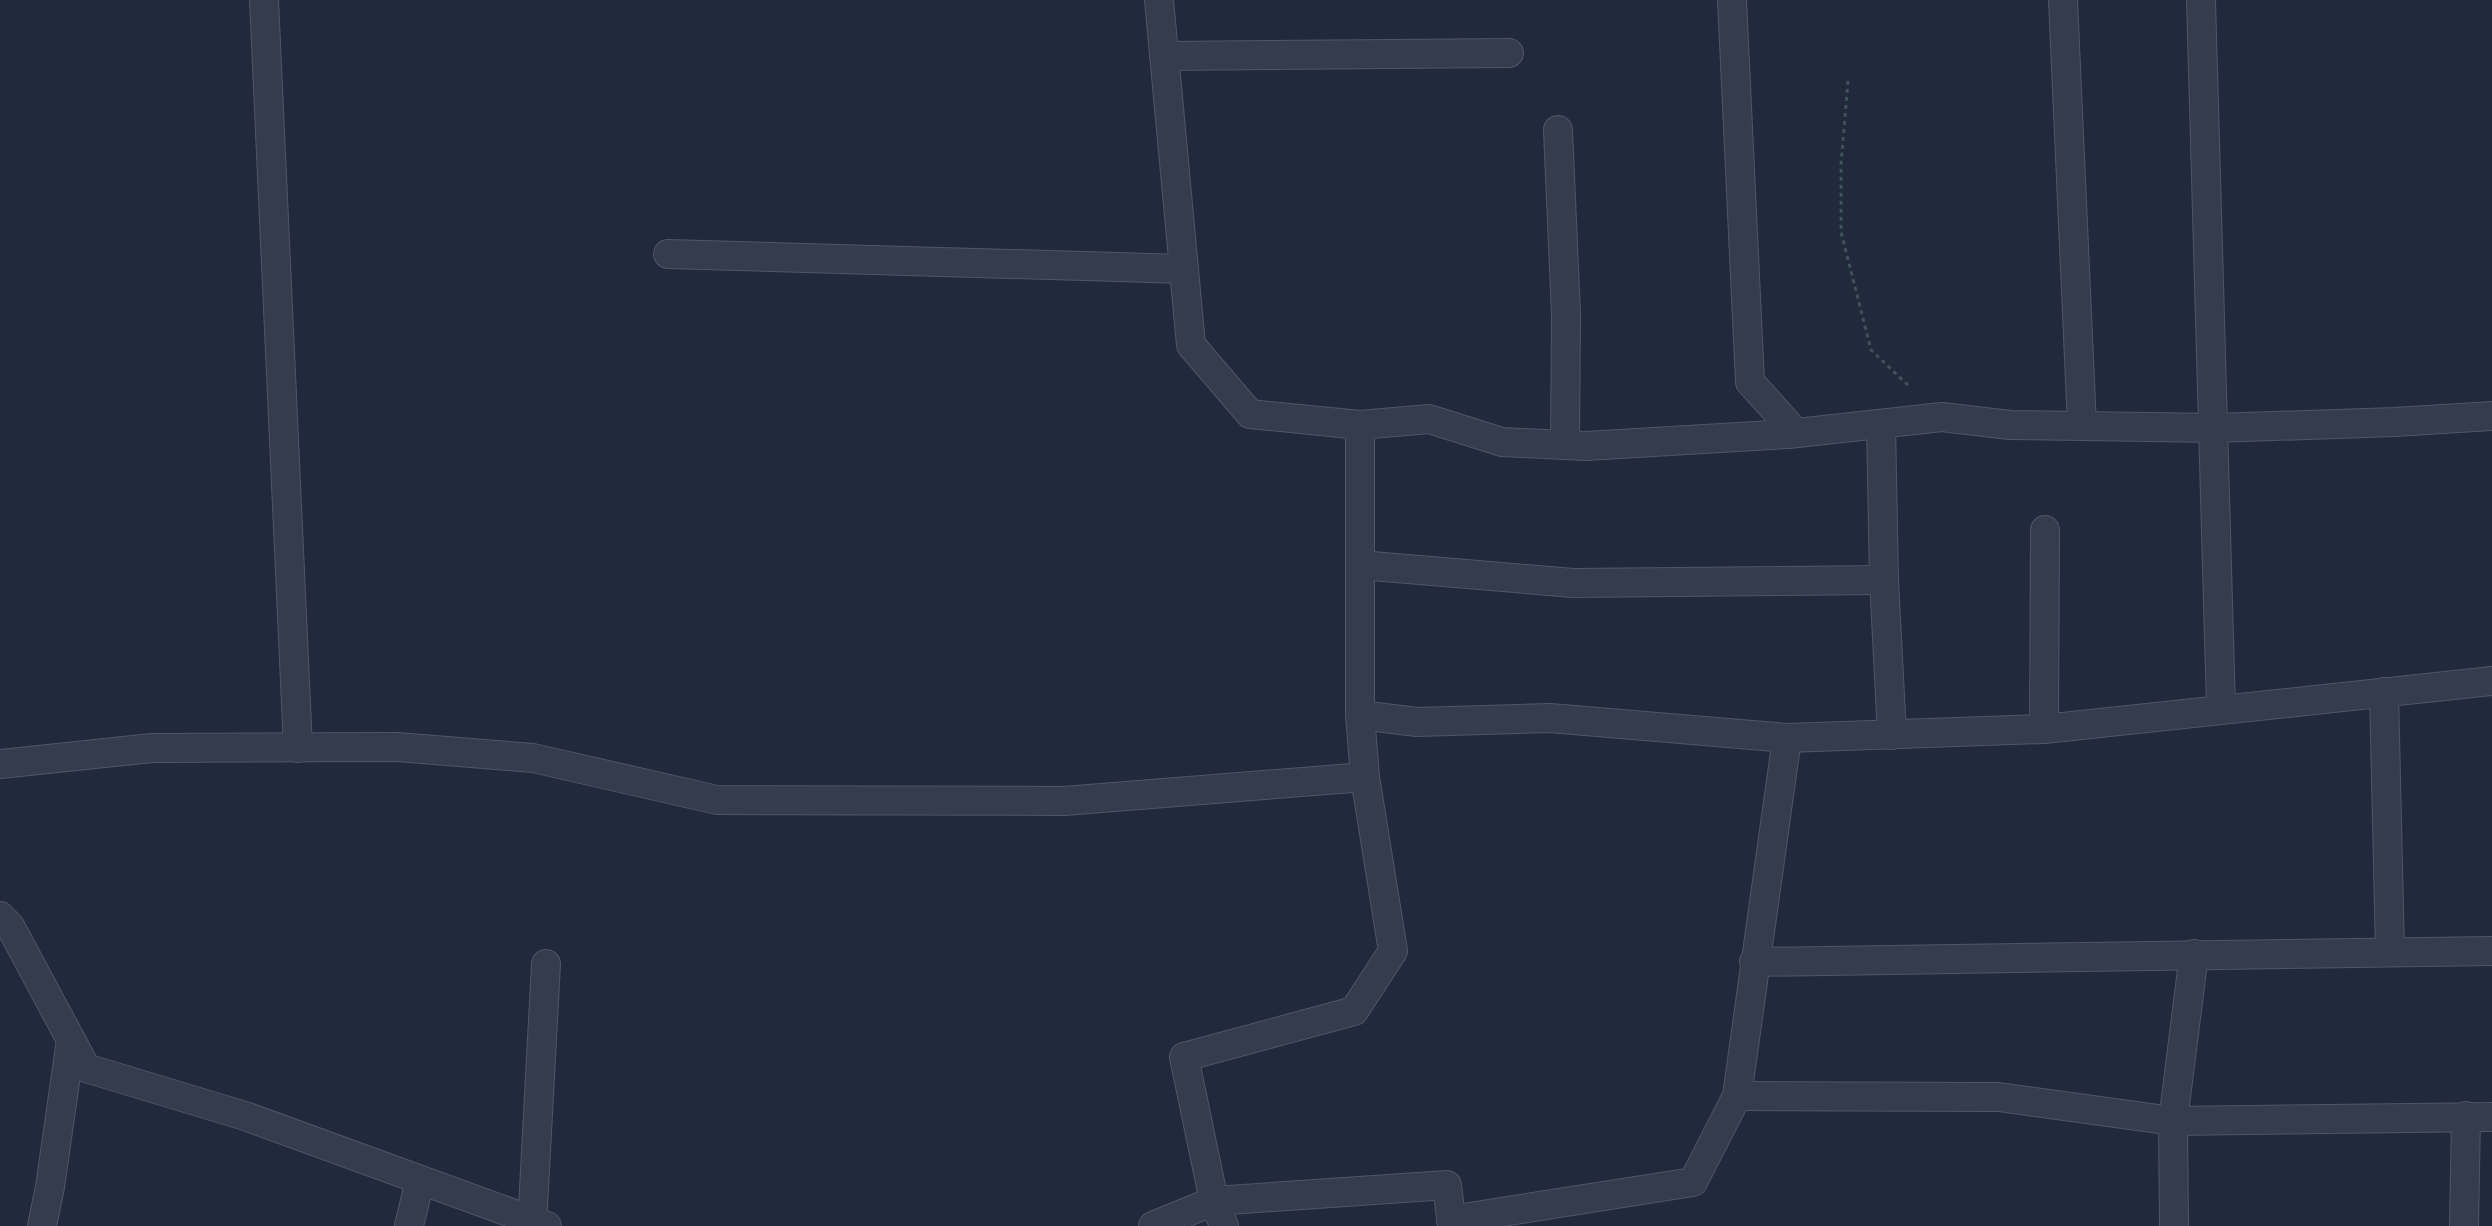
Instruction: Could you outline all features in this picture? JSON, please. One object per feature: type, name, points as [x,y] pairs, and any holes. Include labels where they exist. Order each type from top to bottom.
[{"type":"street","points":[[264,0],[298,748]]},
{"type":"street","points":[[1159,0],[1191,345],[1250,414],[1360,425],[1429,419],[1502,442],[1586,446],[1796,432],[1942,417],[2010,425],[2215,428],[2395,422],[2492,416]]},
{"type":"street","points":[[1732,0],[1750,382],[1796,432]]},
{"type":"street","points":[[2063,0],[2082,426]]},
{"type":"street","points":[[2201,0],[2215,428],[2221,709]]},
{"type":"street","points":[[1164,56],[1509,52]]},
{"type":"street","points":[[1558,130],[1566,314],[1565,445]]},
{"type":"street","points":[[668,254],[1184,269]]},
{"type":"street","points":[[1881,424],[1884,580],[1892,734]]},
{"type":"street","points":[[1224,1226],[1214,1201],[1184,1057],[1354,1011],[1393,951],[1365,777],[1360,715],[1360,425]]},
{"type":"street","points":[[2044,730],[2045,530]]},
{"type":"street","points":[[1360,565],[1573,583],[1884,580]]},
{"type":"street","points":[[1360,715],[1417,722],[1550,718],[1787,738],[2044,730],[2221,709],[2492,682]]},
{"type":"street","points":[[2384,692],[2390,952]]},
{"type":"street","points":[[1153,1226],[1214,1201],[1446,1185],[1451,1223],[1694,1182],[1737,1096],[1754,962],[1787,738]]},
{"type":"street","points":[[0,764],[152,748],[397,747],[534,758],[717,800],[1064,801],[1365,777]]},
{"type":"street","points":[[3,923],[86,1068],[245,1116],[537,1224],[546,964]]},
{"type":"street","points":[[1754,962],[2492,951]]},
{"type":"street","points":[[2174,1226],[2173,1121],[2194,954]]},
{"type":"street","points":[[42,1226],[50,1188],[71,1040]]},
{"type":"street","points":[[1737,1096],[1998,1097],[2173,1121],[2479,1117],[2464,1226]]},
{"type":"street","points":[[408,1226],[420,1180]]},
{"type":"path","points":[[1848,82],[1841,164],[1841,232],[1871,350],[1942,417]]}]
